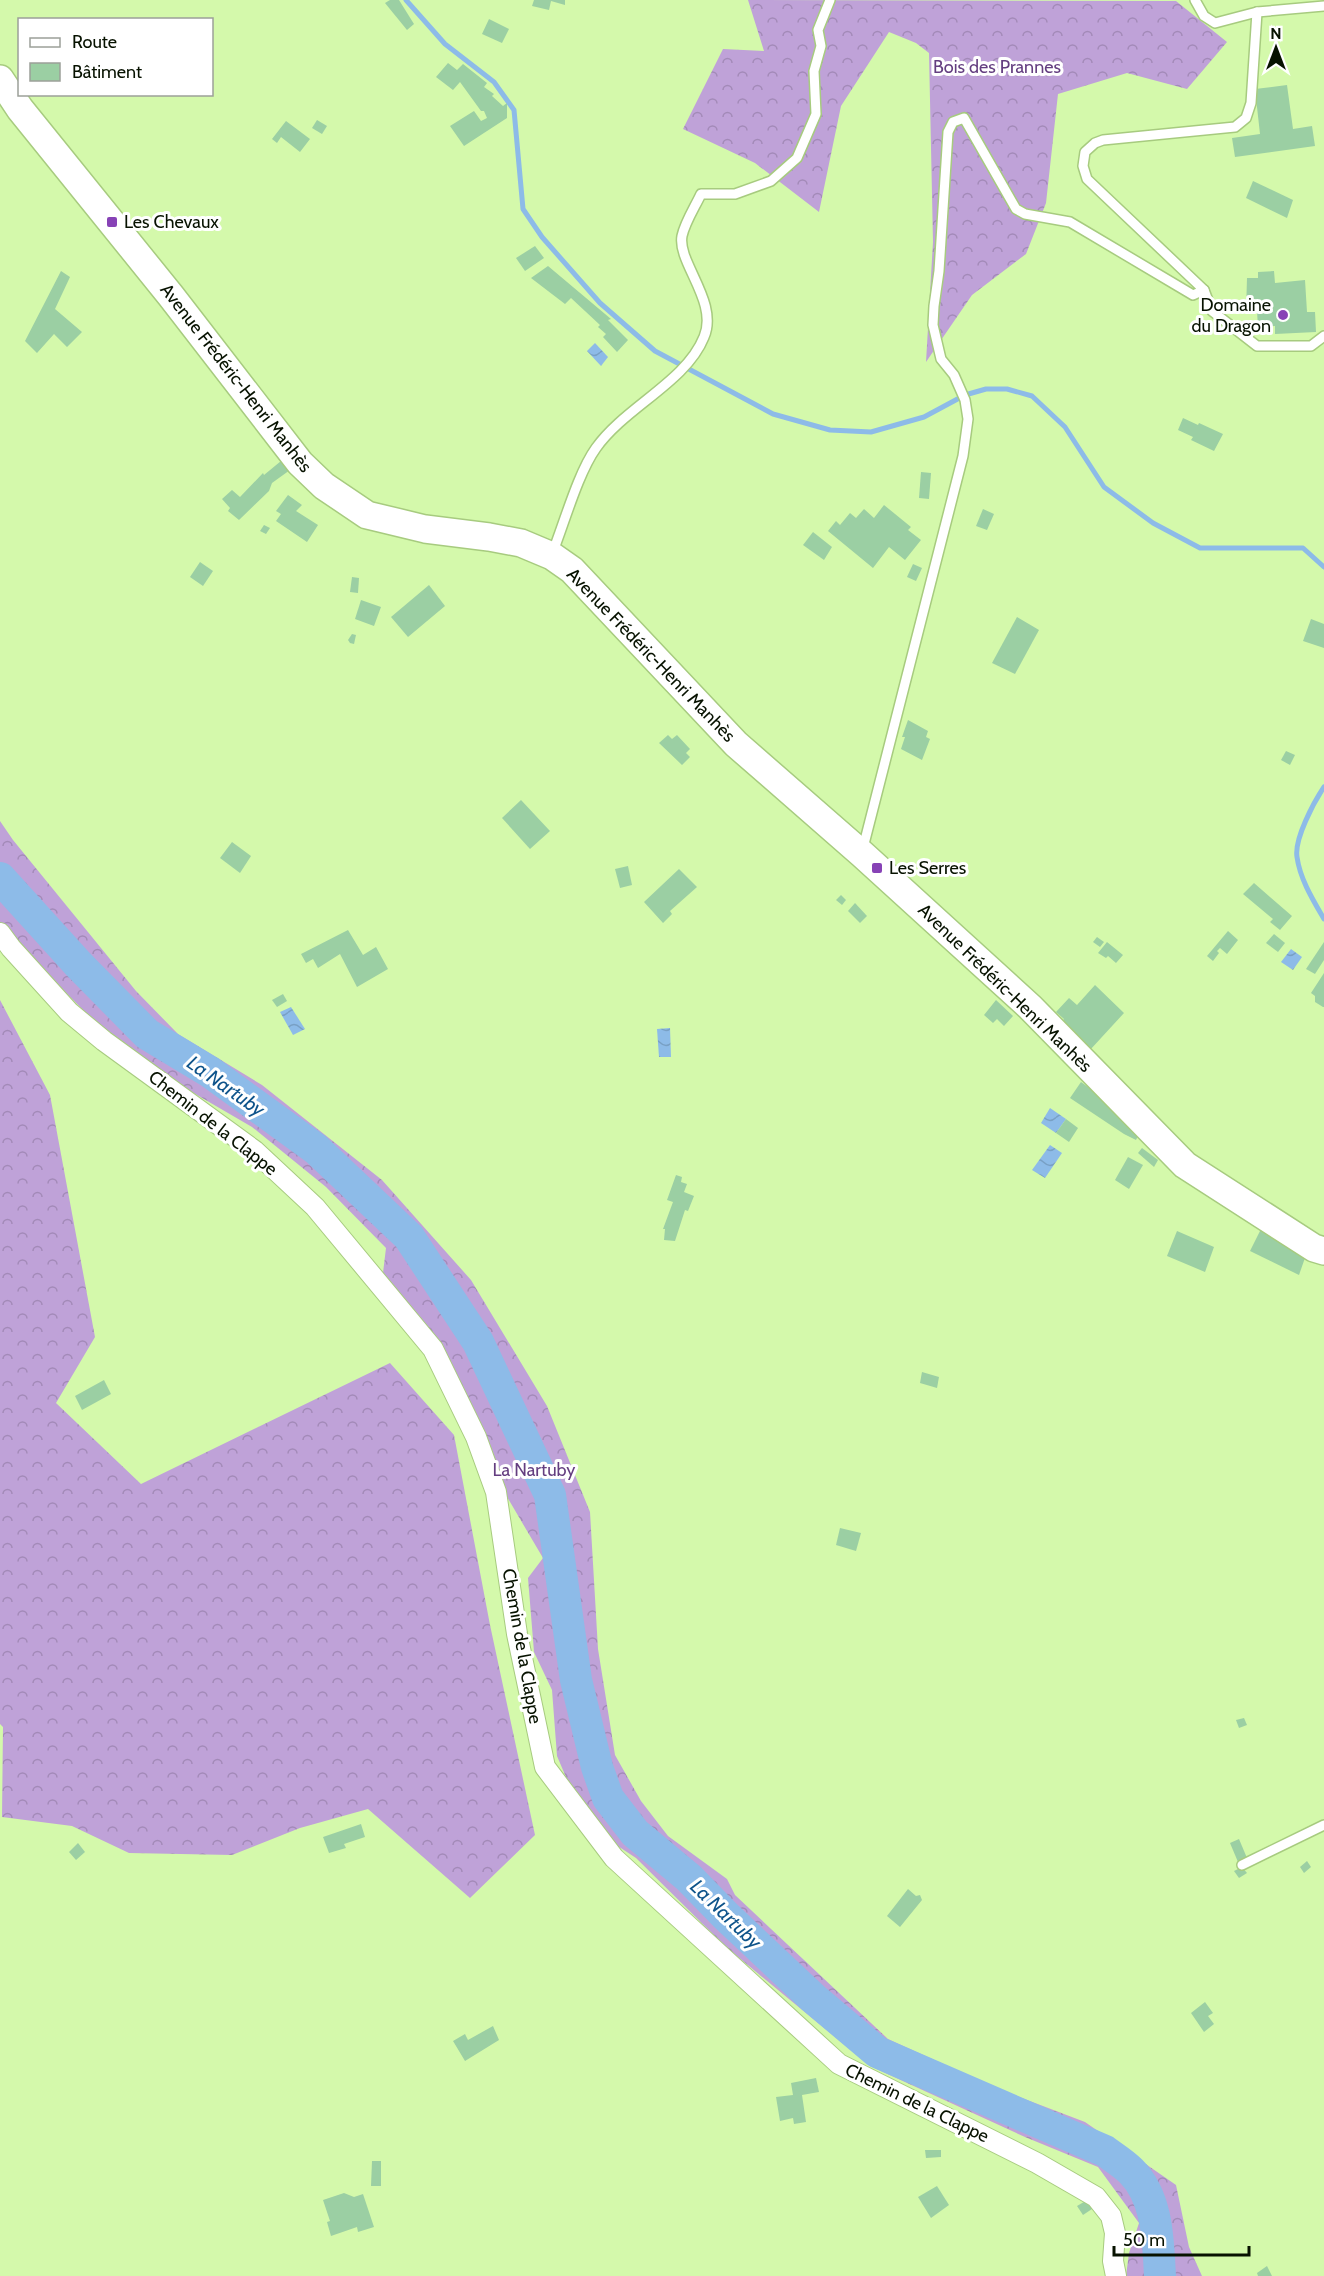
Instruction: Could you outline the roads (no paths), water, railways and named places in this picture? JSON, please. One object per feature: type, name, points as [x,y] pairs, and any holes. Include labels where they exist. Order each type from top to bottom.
[{"type":"street","name":"Avenue Frédéric-Henri Manhès","points":[[0,79],[20,109],[142,259],[300,463],[324,486],[367,515],[425,529],[521,543],[552,556],[572,570],[736,744],[862,854],[1030,1007],[1185,1165],[1314,1248],[1324,1251]]},
{"type":"street","name":"Chemin de la Clappe","points":[[0,933],[69,1012],[104,1041],[255,1151],[315,1207],[434,1348],[476,1437],[496,1492],[517,1634],[545,1767],[614,1858],[839,2064],[1037,2163],[1096,2197],[1111,2216],[1115,2233],[1113,2260],[1116,2276]]},
{"type":"lane","points":[[552,556],[571,504],[596,448],[633,410],[683,369],[705,336],[707,317],[702,294],[685,254],[682,237],[701,194],[735,194],[771,181],[797,158],[816,114],[814,71],[821,46],[818,30],[830,0]]},
{"type":"lane","points":[[1195,0],[1204,16],[1215,23],[1257,12],[1324,6]]},
{"type":"lane","points":[[1257,12],[1251,103],[1246,118],[1235,127],[1103,140],[1095,143],[1085,152],[1083,166],[1087,179],[1204,290],[1212,311],[1257,346],[1311,346],[1324,336]]},
{"type":"lane","points":[[862,854],[963,456],[968,419],[965,400],[954,375],[941,359],[933,325],[948,132],[953,122],[964,118],[1016,209],[1025,214],[1070,222],[1193,295],[1204,290]]},
{"type":"lane","points":[[1242,1865],[1324,1825]]},
{"type":"water","points":[[595,343],[608,357],[601,366],[587,351]]},
{"type":"water","points":[[1291,949],[1302,957],[1293,970],[1281,962]]},
{"type":"water","points":[[291,1007],[305,1029],[293,1035],[280,1012]]},
{"type":"water","points":[[670,1028],[671,1057],[659,1057],[657,1029]]},
{"type":"water","points":[[1050,1108],[1066,1119],[1056,1133],[1041,1123]]},
{"type":"water","points":[[1050,1145],[1062,1153],[1045,1178],[1032,1170]]},
{"type":"waterway","points":[[406,0],[445,44],[494,82],[514,110],[523,209],[542,237],[600,303],[655,351],[773,414],[830,430],[871,432],[924,417],[965,395],[986,389],[1007,389],[1032,396],[1065,427],[1104,487],[1153,523],[1200,548],[1303,548],[1324,567]]},
{"type":"waterway","points":[[1324,787],[1306,821],[1297,849],[1304,881],[1324,919]]},
{"type":"waterway","name":"La Nartuby","points":[[0,878],[79,965],[147,1034],[210,1072],[316,1149],[409,1237],[478,1342],[550,1495],[576,1680],[597,1767],[608,1798],[635,1833],[689,1878],[813,1998],[877,2052],[1105,2151],[1125,2165],[1140,2182],[1152,2207],[1157,2234],[1160,2276]]},
{"type":"place","name":"Les Chevaux","points":[[112,222]]},
{"type":"place","name":"Domaine du Dragon","points":[[1283,315]]},
{"type":"place","name":"Les Serres","points":[[877,868]]},
{"type":"park label","name":"Bois des Prannes","points":[[997,67]]}]
